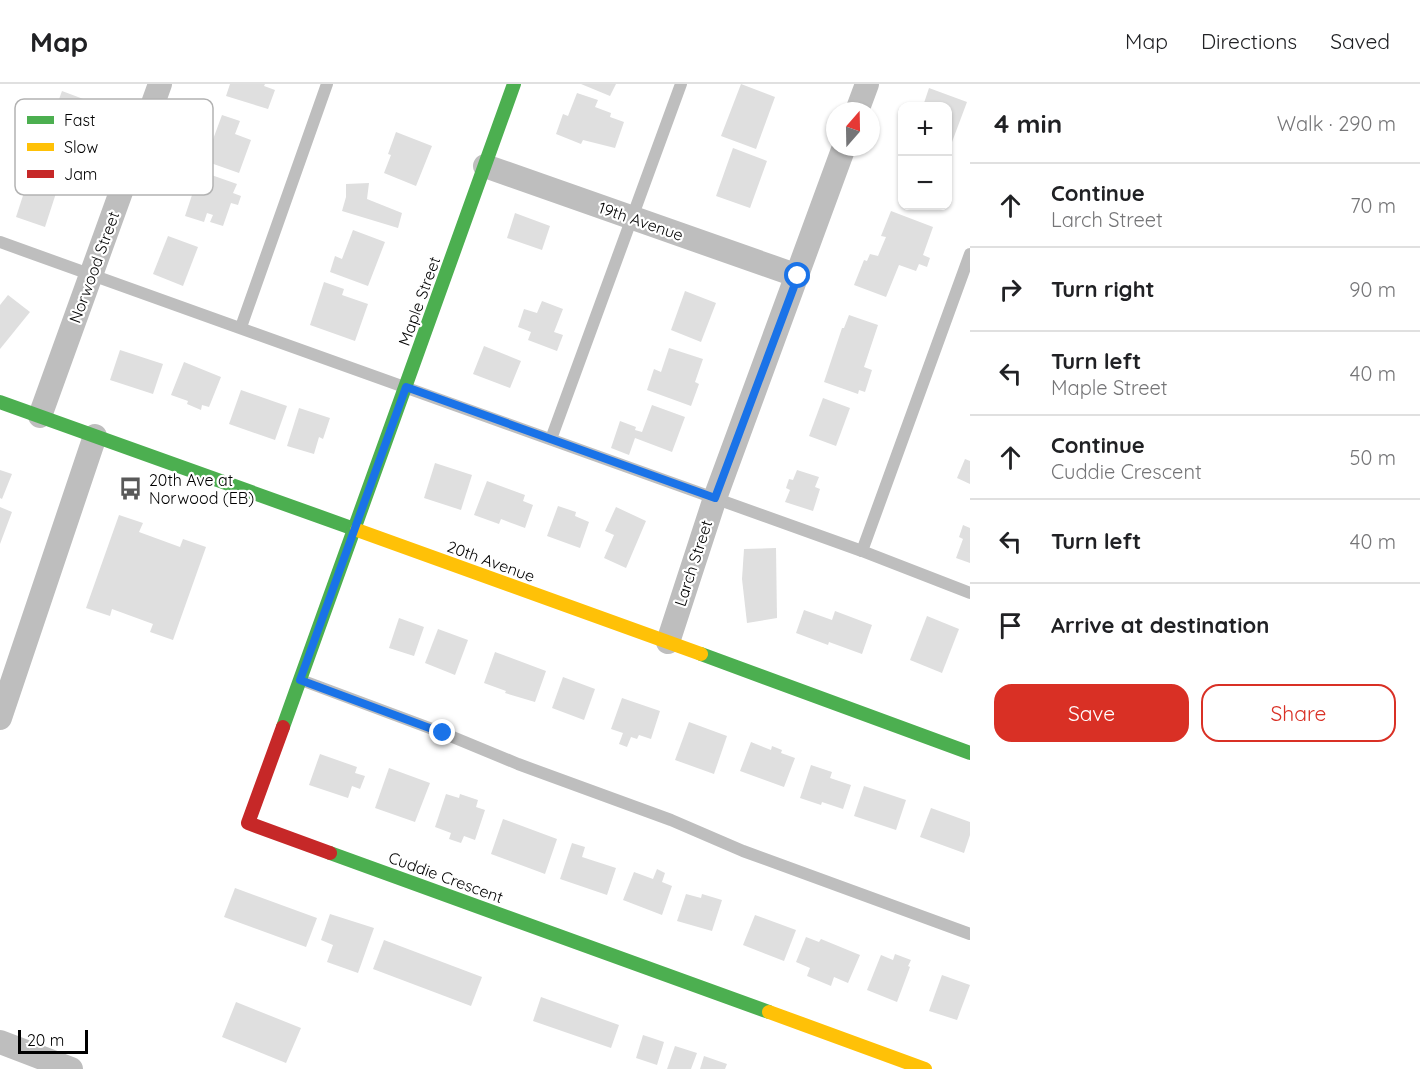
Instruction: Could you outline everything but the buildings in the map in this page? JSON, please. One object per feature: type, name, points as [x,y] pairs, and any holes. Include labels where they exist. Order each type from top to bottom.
[{"type":"street","name":"Norwood Street","points":[[155,99],[160,84]]},
{"type":"street","name":"Maple Street","points":[[355,530],[514,84]]},
{"type":"street","points":[[860,102],[867,84]]},
{"type":"street","name":"Larch Street","points":[[668,642],[715,498],[841,156]]},
{"type":"street","name":"19th Avenue","points":[[485,166],[798,276]]},
{"type":"street","name":"Norwood Street","points":[[40,416],[120,195]]},
{"type":"street","name":"20th Avenue","points":[[0,402],[970,753]]},
{"type":"street","points":[[0,718],[95,436]]},
{"type":"street","name":"Cuddie Crescent","points":[[355,530],[248,823],[926,1069]]},
{"type":"street","points":[[0,1042],[71,1069]]},
{"type":"lane","points":[[241,327],[327,84]]},
{"type":"lane","points":[[550,439],[681,84]]},
{"type":"lane","points":[[0,242],[862,551],[970,593]]},
{"type":"lane","points":[[862,551],[970,254]]},
{"type":"lane","points":[[300,680],[671,820],[743,851],[970,934]]},
{"type":"traffic: fast","points":[[283,727],[514,84]]},
{"type":"traffic: fast","points":[[0,402],[357,530]]},
{"type":"traffic: fast","points":[[701,654],[970,753]]},
{"type":"traffic: fast","points":[[330,853],[769,1012]]},
{"type":"traffic: slow","points":[[357,530],[701,654]]},
{"type":"traffic: slow","points":[[769,1012],[925,1069]]},
{"type":"traffic: jam","points":[[283,727],[248,823],[330,853]]},
{"type":"place","name":"20th Ave at Norwood (EB)","points":[[131,489]]},
{"type":"route","points":[[443,733],[300,680],[406,387],[715,498],[798,276]]}]
